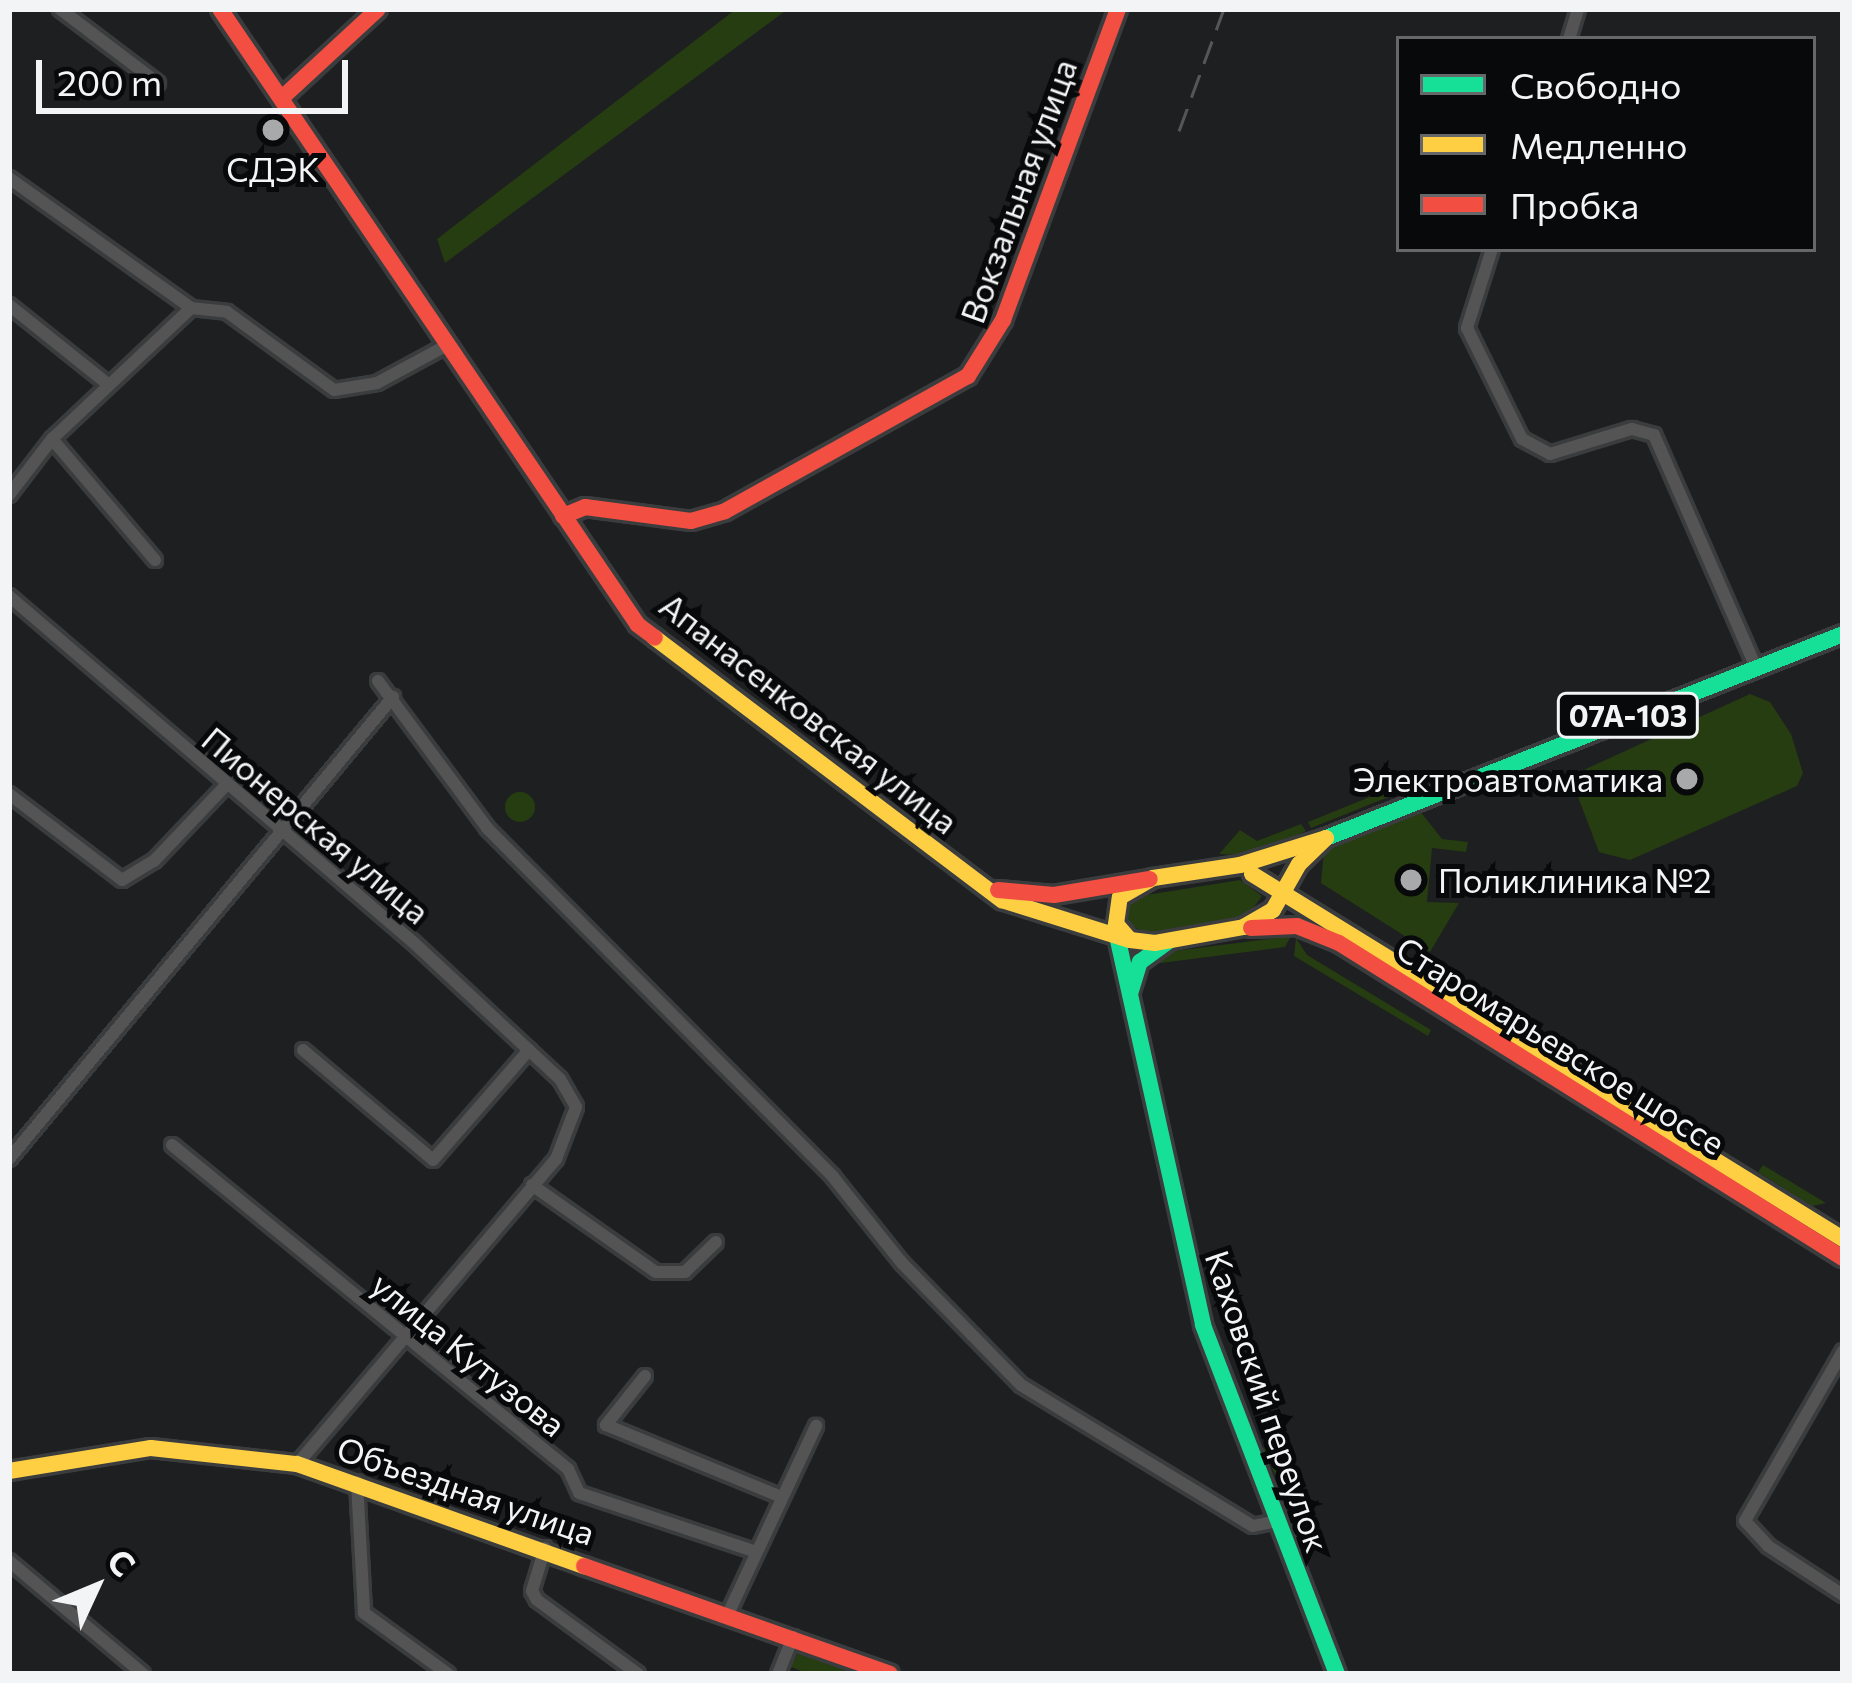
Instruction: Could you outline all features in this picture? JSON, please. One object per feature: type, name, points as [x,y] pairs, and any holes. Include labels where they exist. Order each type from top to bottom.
[{"type":"main road","name":"Апанасенковская улица","points":[[220,9],[284,96],[638,625],[981,882]]},
{"type":"main road","points":[[284,96],[378,9]]},
{"type":"main road","name":"Вокзальная улица","points":[[563,516],[585,507],[691,521],[725,511],[968,376],[1003,320],[1118,9]]},
{"type":"main road","name":"07А-103","points":[[1326,838],[1843,634]]},
{"type":"main road","points":[[981,882],[1041,896],[1213,870],[1326,838]]},
{"type":"main road","points":[[981,882],[1017,908],[1081,929],[1123,939],[1170,940],[1234,930],[1258,920],[1286,890],[1299,864],[1326,838]]},
{"type":"main road","points":[[1299,864],[1296,885],[1307,904]]},
{"type":"main road","name":"Старомарьевское шоссе","points":[[1213,870],[1252,874],[1286,890],[1843,1239]]},
{"type":"main road","points":[[1252,874],[1268,896],[1258,920]]},
{"type":"main road","points":[[1123,939],[1113,914],[1120,897],[1154,878]]},
{"type":"main road","name":"Старомарьевское шоссе","points":[[1234,930],[1297,926],[1339,943],[1843,1258]]},
{"type":"main road","points":[[1081,929],[1123,971]]},
{"type":"main road","name":"Каховский переулок","points":[[1123,939],[1129,1001],[1203,1325],[1337,1674]]},
{"type":"main road","points":[[1129,1001],[1140,962],[1170,940]]},
{"type":"main road","name":"Объездная улица","points":[[9,1471],[151,1448],[297,1464],[545,1547],[890,1674]]},
{"type":"street","points":[[60,9],[158,83]]},
{"type":"street","points":[[9,178],[191,308],[227,312],[344,392],[449,344]]},
{"type":"street","points":[[1491,252],[1467,328],[1522,439],[1550,454],[1631,429],[1654,435],[1756,667]]},
{"type":"street","points":[[9,304],[110,385]]},
{"type":"street","points":[[9,495],[52,439],[191,308]]},
{"type":"street","points":[[52,439],[155,560]]},
{"type":"street","name":"Пионерская улица","points":[[9,596],[530,1050],[576,1107],[556,1159],[532,1185]]},
{"type":"street","points":[[378,681],[487,828],[833,1178],[902,1263],[1044,1404],[1253,1526],[1277,1521]]},
{"type":"street","points":[[9,1159],[90,1071],[279,830],[393,697]]},
{"type":"street","points":[[9,794],[122,880],[154,861],[226,784]]},
{"type":"street","points":[[303,1050],[433,1160],[530,1050]]},
{"type":"street","points":[[9,1134],[21,1144]]},
{"type":"street","name":"улица Кутузова","points":[[172,1145],[568,1469],[579,1492],[753,1551]]},
{"type":"street","points":[[297,1464],[532,1185],[644,1266],[685,1272],[716,1242]]},
{"type":"street","points":[[1843,1351],[1745,1521],[1843,1595]]},
{"type":"street","points":[[645,1376],[606,1425],[778,1496]]},
{"type":"street","points":[[728,1614],[778,1496],[816,1426]]},
{"type":"street","points":[[356,1481],[364,1613],[448,1674]]},
{"type":"street","points":[[545,1547],[532,1591],[538,1600],[638,1674]]},
{"type":"street","points":[[9,1562],[143,1674]]},
{"type":"street","points":[[778,1674],[793,1637]]},
{"type":"green space","points":[[736,9],[788,9],[445,263],[437,239]]},
{"type":"green space","name":"Электроавтоматика","points":[[1750,694],[1770,702],[1791,734],[1803,773],[1797,786],[1630,860],[1599,852],[1573,784],[1577,773]]},
{"type":"green space","points":[[1387,790],[1391,796],[1311,828],[1308,822]]},
{"type":"green space","points":[[520,792],[531,796],[535,807],[531,818],[520,822],[509,818],[505,807],[509,796]]},
{"type":"green space","points":[[1420,811],[1442,839],[1468,842],[1466,852],[1432,848],[1427,902],[1459,903],[1430,952],[1321,883],[1324,851]]},
{"type":"green space","points":[[1301,824],[1306,831],[1251,856],[1219,854],[1240,830],[1257,841]]},
{"type":"green space","points":[[1240,880],[1262,896],[1246,918],[1146,934],[1126,922],[1127,906],[1140,896]]},
{"type":"green space","points":[[1291,936],[1285,947],[1153,964],[1174,951]]},
{"type":"green space","points":[[1296,938],[1307,955],[1431,1030],[1428,1036],[1294,956]]},
{"type":"green space","points":[[1763,1165],[1826,1203],[1812,1206],[1758,1172]]},
{"type":"green space","points":[[1268,1446],[1294,1498],[1290,1506],[1262,1448]]},
{"type":"green space","points":[[798,1652],[855,1674],[809,1674],[791,1667]]},
{"type":"railway","points":[[1179,131],[1224,9]]},
{"type":"traffic: fast","points":[[1326,838],[1843,634]]},
{"type":"traffic: fast","points":[[1115,927],[1203,1325],[1337,1674]]},
{"type":"traffic: fast","points":[[1130,994],[1140,962],[1169,941]]},
{"type":"traffic: slow","points":[[655,638],[1002,900],[1130,940]]},
{"type":"traffic: slow","points":[[1326,838],[1299,864],[1273,910],[1244,927],[1155,943],[1130,940],[1116,924],[1120,897],[1153,878],[1240,865],[1326,838]]},
{"type":"traffic: slow","points":[[1252,874],[1843,1239]]},
{"type":"traffic: slow","points":[[9,1471],[151,1448],[297,1464],[584,1566]]},
{"type":"traffic: jam","points":[[220,9],[638,625],[655,638]]},
{"type":"traffic: jam","points":[[284,96],[378,9]]},
{"type":"traffic: jam","points":[[563,516],[585,507],[691,521],[725,511],[968,376],[1003,320],[1118,9]]},
{"type":"traffic: jam","points":[[998,890],[1054,895],[1150,879]]},
{"type":"traffic: jam","points":[[1251,928],[1297,926],[1339,943],[1843,1258]]},
{"type":"traffic: jam","points":[[584,1566],[890,1674]]},
{"type":"place","name":"СДЭК","points":[[273,130]]},
{"type":"place","name":"Электроавтоматика","points":[[1687,779]]},
{"type":"place","name":"Поликлиника №2","points":[[1411,880]]}]
